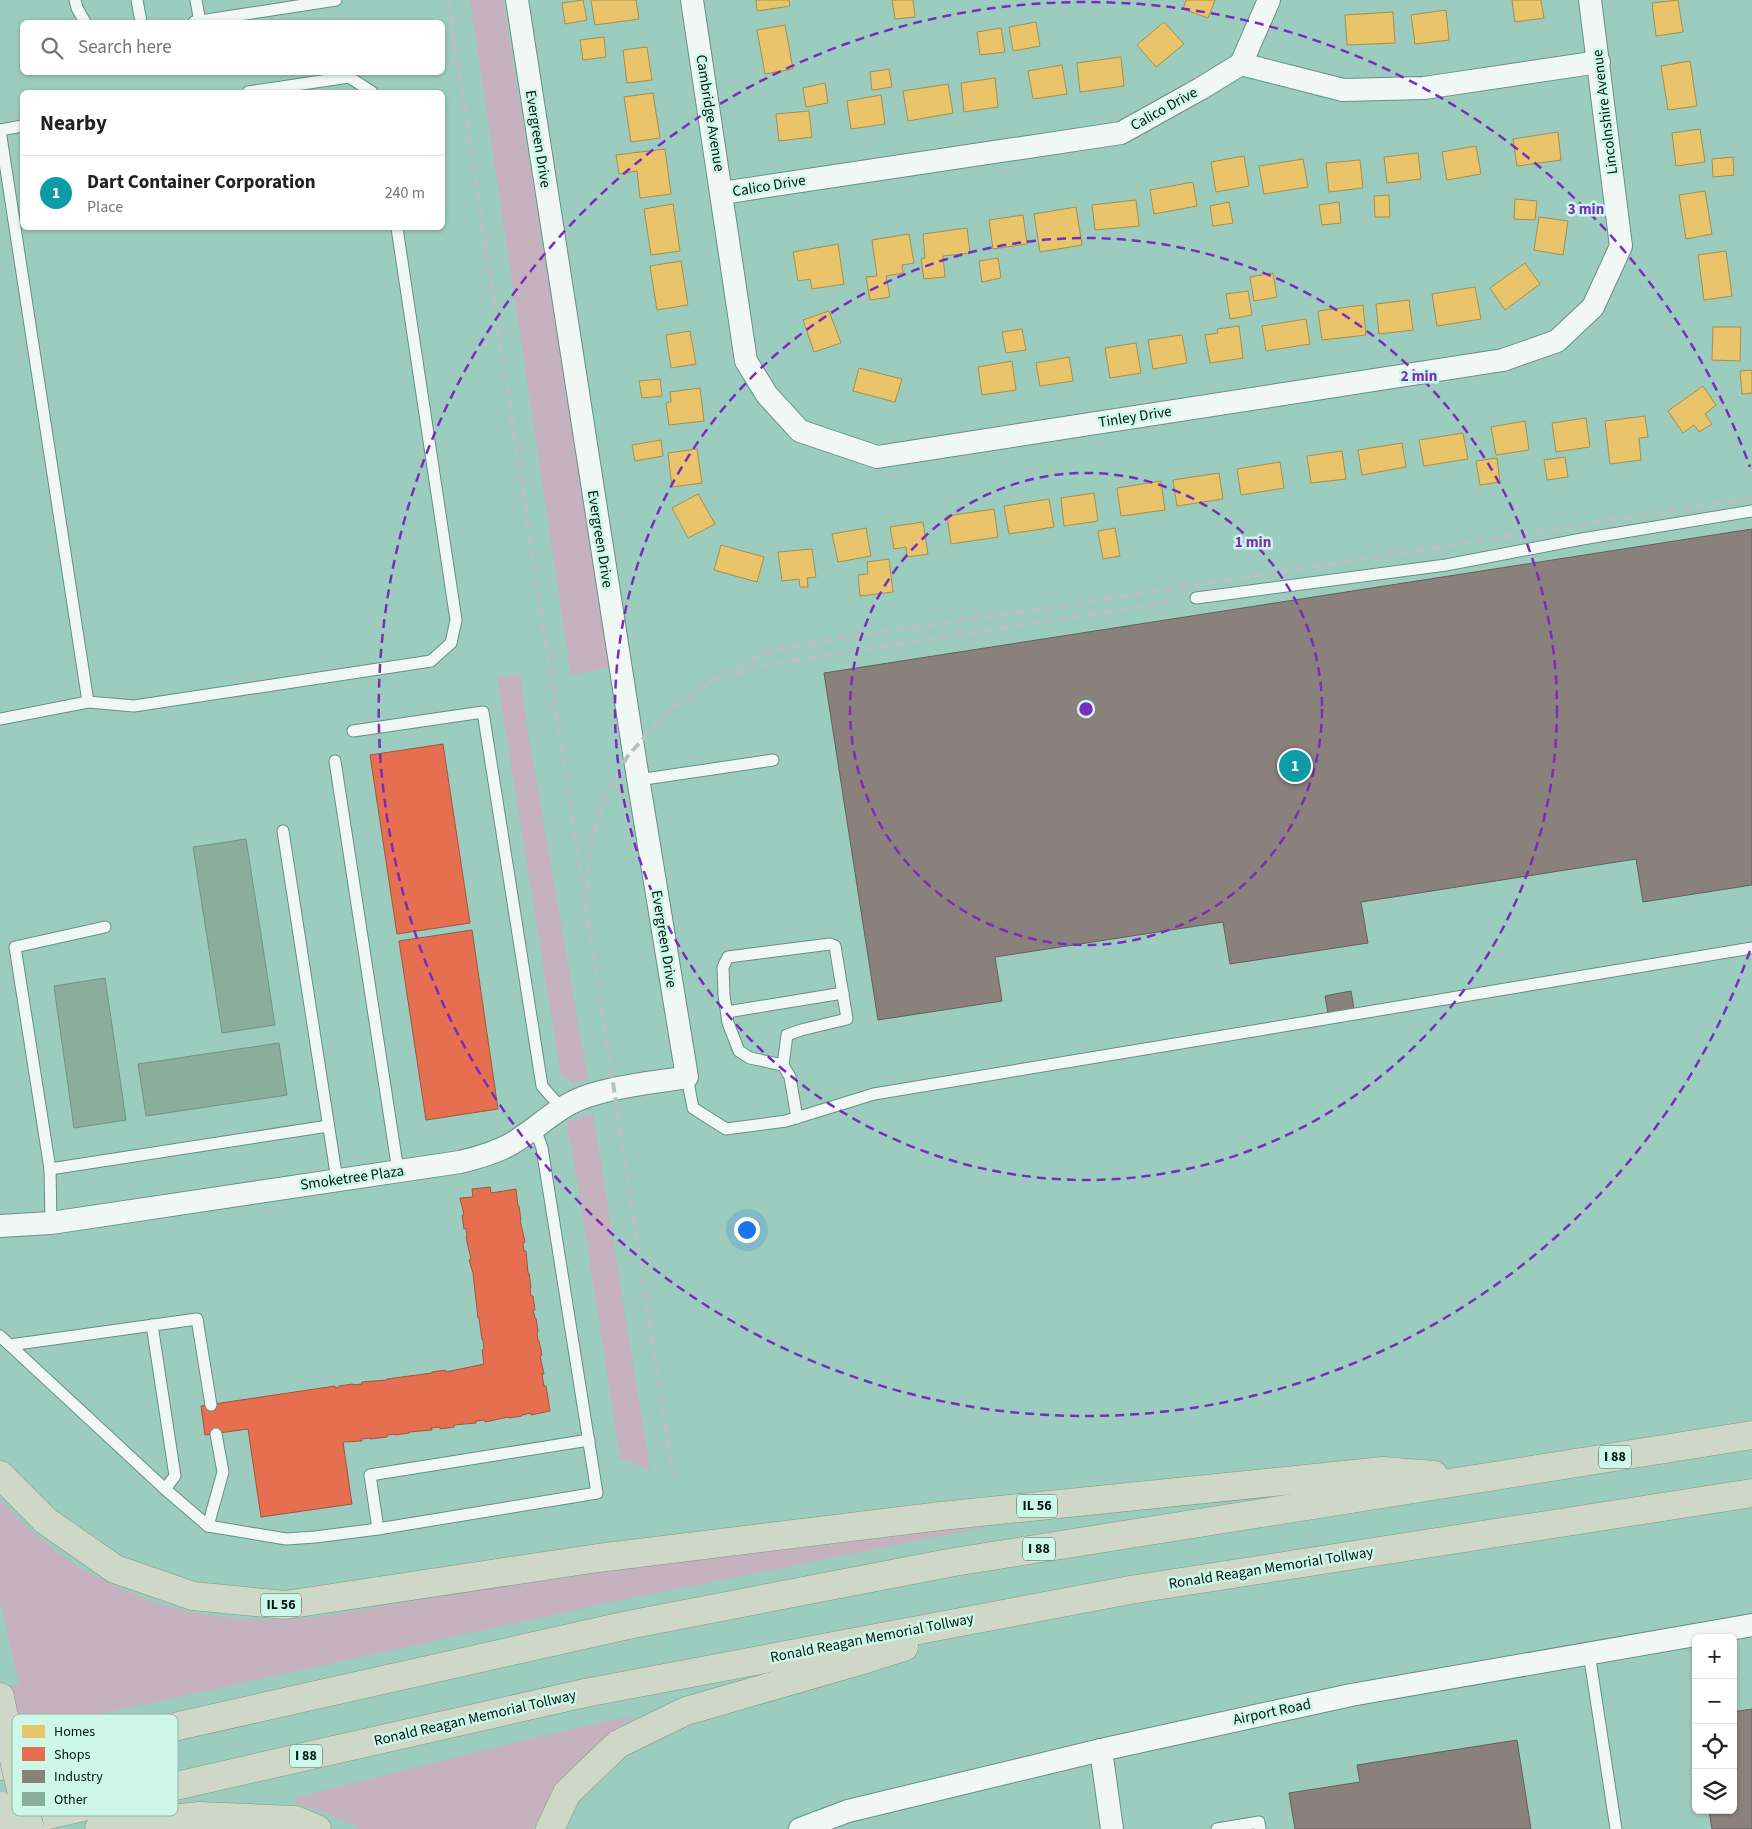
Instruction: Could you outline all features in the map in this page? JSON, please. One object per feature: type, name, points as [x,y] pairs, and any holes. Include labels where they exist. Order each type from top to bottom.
[{"type":"highway","name":"I 88","points":[[178,1726],[647,1622],[954,1562],[1752,1435]]},
{"type":"highway","name":"IL 56","points":[[0,1475],[46,1522],[115,1569],[193,1596],[285,1605],[598,1558],[942,1516],[1383,1471],[1478,1478]]},
{"type":"highway","name":"Ronald Reagan Memorial Tollway","points":[[178,1785],[585,1692],[1008,1612],[1130,1590],[1752,1493]]},
{"type":"highway","points":[[550,1829],[567,1794],[618,1744],[686,1711],[866,1659],[1008,1612]]},
{"type":"highway","points":[[2,1707],[12,1751]]},
{"type":"highway","points":[[0,1806],[5,1829]]},
{"type":"highway","points":[[27,1816],[30,1829]]},
{"type":"highway","name":"Ronald Reagan Memorial Tollway","points":[[0,1826],[44,1816]]},
{"type":"highway","points":[[99,1829],[199,1816],[295,1820],[318,1829]]},
{"type":"street","name":"Evergreen Drive","points":[[517,0],[638,780],[687,1077]]},
{"type":"street","name":"Cambridge Avenue","points":[[692,0],[739,314]]},
{"type":"street","points":[[1270,0],[1241,64],[1342,90],[1424,88],[1599,62]]},
{"type":"street","name":"Lincolnshire Avenue","points":[[1590,0],[1621,246],[1593,307]]},
{"type":"street","name":"Calico Drive","points":[[722,193],[1121,133],[1200,90],[1241,64]]},
{"type":"street","name":"Tinley Drive","points":[[739,314],[746,361],[767,395],[800,431],[877,457],[1503,360],[1557,341],[1593,307]]},
{"type":"street","name":"Smoketree Plaza","points":[[0,1226],[51,1224],[460,1162],[484,1156],[509,1145],[581,1098],[687,1077]]},
{"type":"street","name":"Airport Road","points":[[800,1829],[848,1812],[1101,1750],[1351,1695],[1752,1625]]},
{"type":"street","points":[[1101,1750],[1112,1829]]},
{"type":"lane","points":[[75,0],[76,8],[84,20]]},
{"type":"lane","points":[[137,0],[141,20]]},
{"type":"lane","points":[[196,0],[197,20]]},
{"type":"lane","points":[[207,20],[280,5],[336,0]]},
{"type":"lane","points":[[261,90],[349,77],[369,90]]},
{"type":"lane","points":[[20,126],[0,130],[88,702]]},
{"type":"lane","points":[[0,719],[88,702],[134,706],[430,661],[451,643],[456,620],[397,230]]},
{"type":"lane","points":[[1196,598],[1446,565],[1582,539],[1752,511]]},
{"type":"lane","points":[[353,732],[483,712],[542,1086],[562,1109]]},
{"type":"lane","points":[[638,780],[773,760]]},
{"type":"lane","points":[[335,761],[398,1171]]},
{"type":"lane","points":[[282,830],[337,1180]]},
{"type":"lane","points":[[51,1224],[50,1169],[15,947],[105,928]]},
{"type":"lane","points":[[783,1066],[750,1058],[739,1050],[728,1023],[723,966],[728,957],[830,944],[836,946],[847,1019],[787,1035],[783,1066],[790,1077],[797,1118]]},
{"type":"lane","points":[[687,1077],[693,1108],[726,1129],[786,1121],[874,1094],[1752,948]]},
{"type":"lane","points":[[726,1012],[843,993]]},
{"type":"lane","points":[[50,1169],[328,1126]]},
{"type":"lane","points":[[0,1336],[165,1489],[208,1526],[286,1539],[315,1538],[597,1493],[542,1148],[534,1128]]},
{"type":"lane","points":[[10,1344],[197,1319],[211,1405]]},
{"type":"lane","points":[[152,1325],[175,1476],[165,1489]]},
{"type":"lane","points":[[208,1526],[223,1472],[216,1434]]},
{"type":"lane","points":[[378,1529],[370,1475],[589,1440]]},
{"type":"lane","points":[[1589,1653],[1616,1829]]},
{"type":"lane","points":[[1217,1829],[1259,1822],[1260,1829]]},
{"type":"shaded area","points":[[470,0],[503,0],[612,667],[571,675]]},
{"type":"shaded area","points":[[520,674],[528,732],[588,1081],[573,1083],[561,1076],[497,678]]},
{"type":"shaded area","points":[[593,1113],[650,1470],[620,1458],[578,1184],[566,1122]]},
{"type":"shaded area","points":[[0,1499],[44,1541],[85,1570],[108,1583],[156,1602],[181,1609],[206,1615],[253,1619],[319,1617],[566,1578],[814,1546],[815,1542],[986,1523],[986,1527],[608,1603],[101,1714],[12,1714],[12,1733],[0,1736],[0,1688],[19,1684],[0,1601]]},
{"type":"shaded area","points":[[634,1715],[597,1745],[575,1767],[556,1792],[533,1829],[360,1829],[327,1813],[295,1803],[294,1798],[516,1742]]},
{"type":"building: Homes","points":[[583,0],[587,20],[565,24],[562,3]]},
{"type":"building: Homes","points":[[591,0],[636,0],[639,19],[595,25]]},
{"type":"building: Homes","points":[[756,0],[789,0],[790,6],[757,11]]},
{"type":"building: Homes","points":[[892,0],[913,0],[915,17],[895,19]]},
{"type":"building: Homes","points":[[1186,0],[1215,0],[1208,18],[1183,9]]},
{"type":"building: Homes","points":[[1512,0],[1541,0],[1544,18],[1515,22]]},
{"type":"building: Homes","points":[[1678,0],[1683,32],[1656,36],[1652,3]]},
{"type":"building: Homes","points":[[1446,10],[1449,40],[1415,44],[1411,15]]},
{"type":"building: Homes","points":[[1393,12],[1395,43],[1347,45],[1345,15]]},
{"type":"building: Homes","points":[[1036,22],[1040,46],[1013,51],[1009,27]]},
{"type":"building: Homes","points":[[1164,22],[1184,44],[1156,67],[1137,45]]},
{"type":"building: Homes","points":[[785,25],[793,69],[765,74],[757,30]]},
{"type":"building: Homes","points":[[1001,28],[1005,52],[980,55],[977,32]]},
{"type":"building: Homes","points":[[604,37],[606,57],[583,60],[580,40]]},
{"type":"building: Homes","points":[[647,47],[652,80],[627,83],[623,50]]},
{"type":"building: Homes","points":[[1121,57],[1124,86],[1080,92],[1077,63]]},
{"type":"building: Homes","points":[[1690,61],[1697,106],[1668,110],[1661,66]]},
{"type":"building: Homes","points":[[1062,65],[1067,94],[1033,99],[1028,71]]},
{"type":"building: Homes","points":[[889,69],[892,87],[872,90],[870,72]]},
{"type":"building: Homes","points":[[995,78],[998,107],[964,112],[961,83]]},
{"type":"building: Homes","points":[[825,83],[828,103],[806,107],[803,88]]},
{"type":"building: Homes","points":[[948,84],[953,113],[908,121],[903,91]]},
{"type":"building: Homes","points":[[653,93],[660,138],[631,142],[624,97]]},
{"type":"building: Homes","points":[[881,95],[885,124],[851,129],[847,101]]},
{"type":"building: Homes","points":[[809,111],[812,137],[779,141],[776,114]]},
{"type":"building: Homes","points":[[1700,129],[1705,162],[1676,166],[1672,133]]},
{"type":"building: Homes","points":[[1558,132],[1561,160],[1517,166],[1513,139]]},
{"type":"building: Homes","points":[[1476,146],[1481,174],[1447,180],[1442,152]]},
{"type":"building: Homes","points":[[665,149],[671,194],[640,198],[637,171],[619,174],[616,155]]},
{"type":"building: Homes","points":[[1418,153],[1421,179],[1387,183],[1384,157]]},
{"type":"building: Homes","points":[[1244,156],[1249,186],[1216,192],[1211,162]]},
{"type":"building: Homes","points":[[1733,157],[1734,175],[1713,177],[1712,159]]},
{"type":"building: Homes","points":[[1303,159],[1308,187],[1264,194],[1259,166]]},
{"type":"building: Homes","points":[[1360,160],[1363,188],[1329,192],[1326,163]]},
{"type":"building: Homes","points":[[1193,182],[1197,206],[1154,214],[1150,190]]},
{"type":"building: Homes","points":[[1705,191],[1712,234],[1686,239],[1679,195]]},
{"type":"building: Homes","points":[[1389,195],[1390,217],[1375,217],[1374,196]]},
{"type":"building: Homes","points":[[1515,199],[1537,201],[1535,220],[1514,219]]},
{"type":"building: Homes","points":[[1136,200],[1139,226],[1095,230],[1092,205]]},
{"type":"building: Homes","points":[[1229,202],[1233,223],[1213,226],[1210,206]]},
{"type":"building: Homes","points":[[1339,202],[1341,223],[1322,225],[1319,205]]},
{"type":"building: Homes","points":[[673,204],[680,251],[651,255],[644,209]]},
{"type":"building: Homes","points":[[1076,207],[1082,245],[1040,252],[1034,214]]},
{"type":"building: Homes","points":[[1023,215],[1027,244],[993,249],[989,220]]},
{"type":"building: Homes","points":[[1539,217],[1568,221],[1563,255],[1534,250]]},
{"type":"building: Homes","points":[[967,228],[970,253],[943,256],[945,277],[924,279],[921,259],[925,258],[923,234]]},
{"type":"building: Homes","points":[[909,234],[914,263],[902,265],[903,273],[886,276],[890,297],[870,300],[866,277],[877,276],[872,240]]},
{"type":"building: Homes","points":[[838,244],[844,284],[812,289],[810,279],[798,281],[793,252]]},
{"type":"building: Homes","points":[[1726,251],[1732,296],[1704,300],[1698,255]]},
{"type":"building: Homes","points":[[998,258],[1001,278],[982,282],[979,261]]},
{"type":"building: Homes","points":[[681,261],[688,305],[657,310],[650,266]]},
{"type":"building: Homes","points":[[1525,263],[1540,284],[1505,310],[1490,288]]},
{"type":"building: Homes","points":[[1273,273],[1277,297],[1254,301],[1250,277]]},
{"type":"building: Homes","points":[[1475,287],[1481,319],[1437,326],[1432,294]]},
{"type":"building: Homes","points":[[1248,291],[1252,315],[1230,319],[1226,294]]},
{"type":"building: Homes","points":[[1409,300],[1413,330],[1379,334],[1376,304]]},
{"type":"building: Homes","points":[[1363,305],[1366,335],[1322,340],[1318,311]]},
{"type":"building: Homes","points":[[829,311],[841,343],[814,352],[803,320]]},
{"type":"building: Homes","points":[[1306,319],[1310,344],[1266,351],[1262,326]]},
{"type":"building: Homes","points":[[1239,326],[1243,358],[1210,363],[1205,335],[1218,333],[1217,329]]},
{"type":"building: Homes","points":[[1713,327],[1741,327],[1740,361],[1712,360]]},
{"type":"building: Homes","points":[[1022,329],[1026,350],[1006,353],[1002,332]]},
{"type":"building: Homes","points":[[690,331],[696,364],[671,368],[666,335]]},
{"type":"building: Homes","points":[[1182,335],[1187,363],[1153,369],[1148,340]]},
{"type":"building: Homes","points":[[1136,343],[1141,373],[1110,378],[1105,348]]},
{"type":"building: Homes","points":[[1069,357],[1073,381],[1040,386],[1036,363]]},
{"type":"building: Homes","points":[[1012,361],[1016,390],[982,395],[978,367]]},
{"type":"building: Homes","points":[[859,368],[902,379],[895,402],[853,391]]},
{"type":"building: Homes","points":[[1752,370],[1752,393],[1742,394],[1740,371]]},
{"type":"building: Homes","points":[[660,379],[662,396],[642,398],[639,381]]},
{"type":"building: Homes","points":[[1703,386],[1716,405],[1705,414],[1712,424],[1699,432],[1694,425],[1683,433],[1668,411]]},
{"type":"building: Homes","points":[[700,388],[704,421],[669,425],[666,403],[671,402],[670,392]]},
{"type":"building: Homes","points":[[1645,416],[1648,437],[1639,438],[1641,460],[1610,464],[1605,421]]},
{"type":"building: Homes","points":[[1586,418],[1590,447],[1556,452],[1552,423]]},
{"type":"building: Homes","points":[[1525,421],[1529,450],[1496,455],[1491,427]]},
{"type":"building: Homes","points":[[1463,433],[1468,459],[1424,466],[1419,440]]},
{"type":"building: Homes","points":[[661,440],[663,456],[635,461],[632,445]]},
{"type":"building: Homes","points":[[1402,443],[1406,467],[1362,475],[1358,450]]},
{"type":"building: Homes","points":[[697,449],[702,483],[672,487],[668,453]]},
{"type":"building: Homes","points":[[1342,451],[1346,479],[1311,483],[1307,456]]},
{"type":"building: Homes","points":[[1565,457],[1568,477],[1547,480],[1544,460]]},
{"type":"building: Homes","points":[[1497,458],[1500,482],[1480,485],[1476,461]]},
{"type":"building: Homes","points":[[1280,462],[1284,488],[1241,495],[1237,469]]},
{"type":"building: Homes","points":[[1219,473],[1223,499],[1177,506],[1173,480]]},
{"type":"building: Homes","points":[[1161,481],[1165,510],[1121,516],[1117,488]]},
{"type":"building: Homes","points":[[1094,493],[1098,521],[1064,526],[1061,498]]},
{"type":"building: Homes","points":[[698,494],[715,524],[688,538],[672,508]]},
{"type":"building: Homes","points":[[1049,499],[1054,527],[1009,534],[1004,506]]},
{"type":"building: Homes","points":[[994,509],[998,537],[951,544],[947,516]]},
{"type":"building: Homes","points":[[923,522],[928,554],[907,557],[906,547],[894,549],[890,527]]},
{"type":"building: Homes","points":[[866,528],[871,556],[838,562],[832,534]]},
{"type":"building: Homes","points":[[1115,528],[1120,556],[1103,559],[1098,531]]},
{"type":"building: Homes","points":[[721,545],[764,557],[757,582],[714,570]]},
{"type":"building: Homes","points":[[812,549],[816,577],[807,578],[808,587],[800,587],[799,579],[782,581],[778,552]]},
{"type":"building: Homes","points":[[889,559],[893,592],[860,596],[858,575],[868,574],[867,562]]},
{"type":"building: Shops","points":[[443,744],[470,923],[397,934],[370,755]]},
{"type":"building: Shops","points":[[472,930],[498,1109],[426,1120],[399,941]]},
{"type":"building: Shops","points":[[490,1187],[491,1193],[516,1189],[525,1242],[523,1243],[524,1251],[526,1251],[531,1296],[533,1296],[535,1310],[533,1310],[542,1355],[540,1356],[544,1374],[542,1374],[550,1411],[485,1422],[485,1420],[476,1421],[476,1423],[454,1425],[454,1427],[431,1428],[432,1430],[387,1435],[387,1437],[361,1439],[362,1441],[343,1442],[352,1504],[261,1517],[248,1429],[205,1435],[201,1406],[335,1386],[335,1388],[362,1384],[362,1382],[387,1380],[445,1370],[446,1372],[484,1364],[483,1340],[460,1198],[473,1197],[472,1189]]},
{"type":"building: Industry","points":[[1752,529],[1752,885],[1643,902],[1636,859],[1361,902],[1368,943],[1230,964],[1223,922],[995,957],[1002,1001],[878,1020],[824,673]]},
{"type":"building: Industry","points":[[1351,991],[1354,1009],[1328,1013],[1325,996]]},
{"type":"building: Industry","points":[[1752,1709],[1752,1829],[1712,1829],[1710,1814],[1737,1814],[1737,1711]]},
{"type":"building: Industry","points":[[1517,1740],[1531,1829],[1295,1829],[1289,1793],[1360,1782],[1357,1765]]},
{"type":"building: Other","points":[[246,839],[275,1025],[222,1033],[193,847]]},
{"type":"building: Other","points":[[105,978],[126,1120],[74,1128],[54,986]]},
{"type":"building: Other","points":[[279,1043],[287,1095],[146,1116],[138,1064]]},
{"type":"railway","points":[[448,0],[674,1483]]},
{"type":"railway","points":[[589,891],[588,877],[592,837],[607,791],[627,757],[664,715],[710,682],[751,660],[775,650],[845,637],[1048,608],[1752,498]]},
{"type":"railway","points":[[733,675],[766,665],[1181,600]]},
{"type":"place","name":"Dart Container Corporation","points":[[1295,766]]}]
